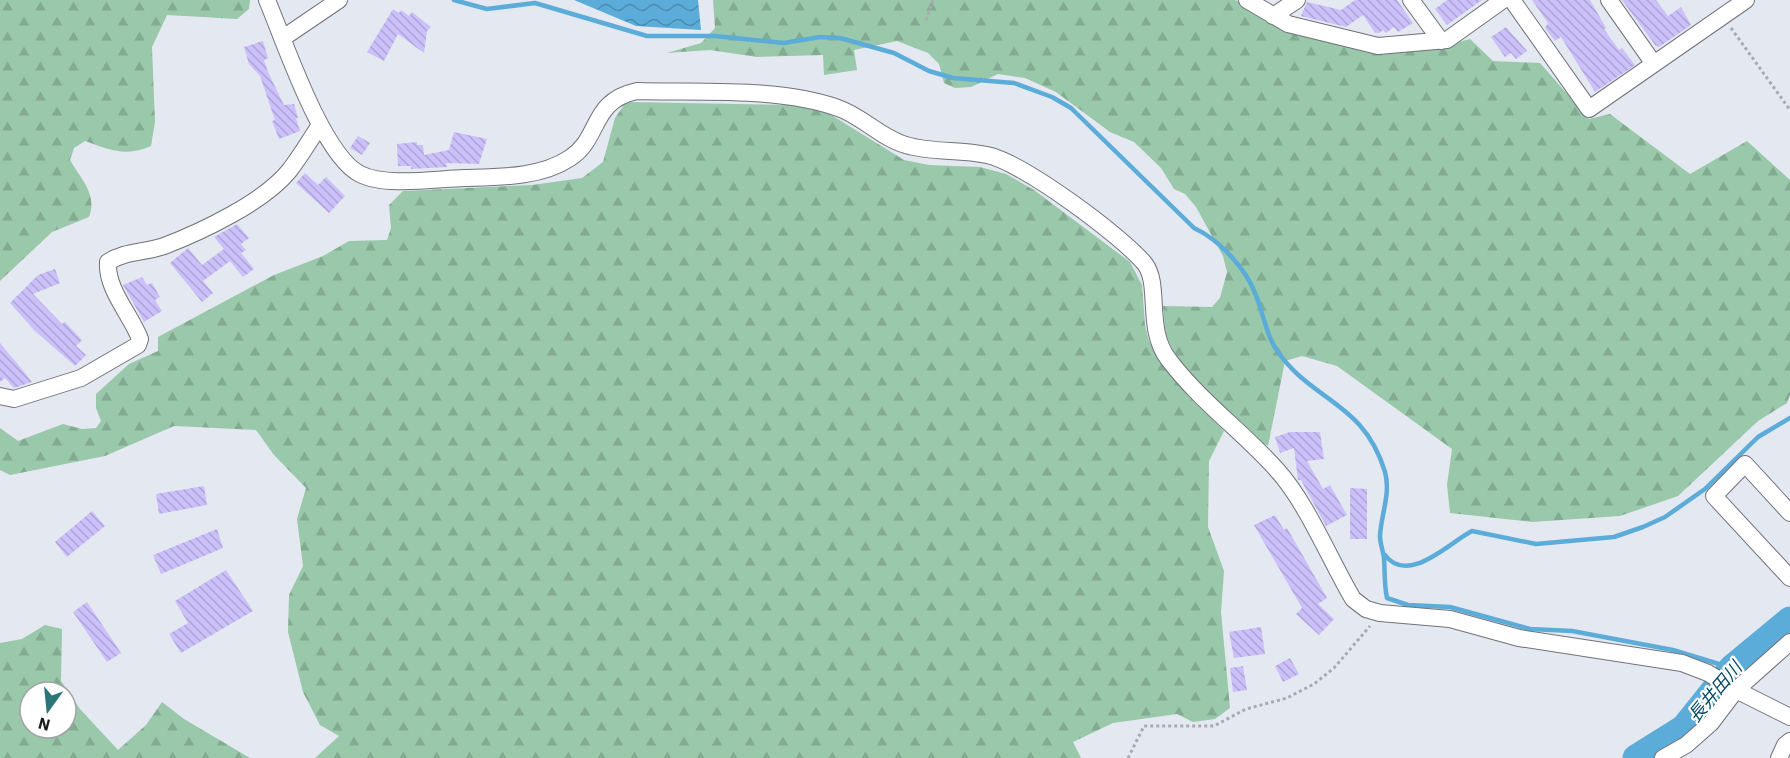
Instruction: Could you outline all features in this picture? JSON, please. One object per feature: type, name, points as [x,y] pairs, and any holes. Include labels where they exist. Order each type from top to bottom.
[{"type":"street","points":[[267,0],[320,125],[342,158],[360,174],[375,178],[409,180],[487,177],[538,172],[572,157],[583,145],[609,103],[622,94],[637,91],[798,95],[841,108],[903,144],[945,152],[987,155],[1006,162],[1027,173],[1070,203],[1128,247],[1146,266],[1152,280],[1152,314],[1158,338],[1168,360],[1279,472],[1353,599],[1366,609],[1380,613],[1450,619],[1519,638],[1682,663],[1708,673],[1790,717]]},
{"type":"street","points":[[283,38],[339,0]]},
{"type":"street","points":[[1247,0],[1288,24],[1378,46],[1447,40],[1503,0]]},
{"type":"street","points":[[1273,16],[1297,0]]},
{"type":"street","points":[[1411,0],[1441,41]]},
{"type":"street","points":[[1512,0],[1589,109],[1746,0]]},
{"type":"street","points":[[1610,0],[1654,64]]},
{"type":"street","points":[[0,396],[14,399],[81,378],[134,348],[140,339],[110,280],[108,262],[126,253],[141,253],[165,245],[247,204],[289,172],[320,125]]},
{"type":"street","points":[[1790,513],[1745,464],[1714,496],[1790,578]]},
{"type":"street","points":[[1663,758],[1686,745],[1711,723],[1736,690],[1790,642]]},
{"type":"street","points":[[1779,758],[1785,745],[1790,741]]},
{"type":"path","points":[[926,20],[933,0]]},
{"type":"path","points":[[1723,17],[1790,110]]},
{"type":"path","points":[[1128,758],[1144,726],[1214,726],[1246,709],[1280,701],[1314,684],[1334,668],[1380,613]]},
{"type":"green space","points":[[0,0],[250,0],[249,9],[237,19],[167,15],[152,47],[155,122],[151,146],[126,152],[85,141],[74,148],[70,160],[90,194],[89,217],[52,232],[0,281]]},
{"type":"green space","points":[[713,0],[1235,0],[1309,32],[1434,49],[1470,39],[1493,61],[1540,63],[1589,119],[1610,114],[1690,174],[1747,141],[1790,180],[1790,395],[1787,403],[1758,421],[1678,496],[1620,516],[1532,522],[1450,513],[1447,485],[1452,449],[1337,366],[1302,356],[1285,361],[1268,446],[1259,442],[1193,377],[1172,348],[1166,334],[1163,306],[1212,307],[1220,298],[1227,272],[1223,256],[1196,207],[1185,194],[1174,189],[1161,168],[1134,142],[1110,132],[1056,92],[1025,78],[998,74],[971,87],[955,88],[944,83],[939,64],[928,53],[897,41],[854,50],[857,70],[824,75],[823,55],[757,57],[710,50],[667,53],[701,43],[715,28]]},
{"type":"green space","points":[[626,102],[792,105],[828,113],[904,160],[929,165],[980,167],[1006,174],[1034,190],[1130,262],[1142,285],[1145,325],[1149,341],[1161,362],[1224,431],[1209,461],[1208,527],[1224,571],[1221,612],[1230,708],[1215,719],[1193,722],[1177,714],[1113,723],[1073,742],[1081,758],[315,758],[339,736],[320,725],[303,692],[288,632],[289,595],[303,566],[297,519],[306,488],[274,455],[256,430],[174,426],[105,456],[10,475],[0,470],[0,428],[18,441],[63,424],[82,429],[96,428],[101,421],[96,408],[96,394],[129,364],[158,351],[158,337],[274,275],[323,256],[349,241],[387,240],[391,228],[389,205],[403,191],[532,185],[582,178],[603,162],[615,118]]},
{"type":"green space","points":[[45,625],[62,629],[61,680],[18,680],[18,740],[78,740],[78,706],[118,750],[146,725],[162,702],[184,719],[250,758],[0,758],[0,643],[22,639]]},
{"type":"water","points":[[574,0],[698,0],[701,30],[636,26]]},
{"type":"building","points":[[1355,0],[1397,0],[1413,23],[1398,32],[1394,27],[1386,33],[1383,30],[1375,33],[1363,15],[1346,27],[1301,16],[1307,2],[1341,10]]},
{"type":"building","points":[[1447,0],[1482,0],[1447,25],[1435,9]]},
{"type":"building","points":[[1532,0],[1590,0],[1606,28],[1604,29],[1619,50],[1622,48],[1635,65],[1595,92],[1561,37],[1555,41],[1545,28],[1548,23]]},
{"type":"building","points":[[1622,0],[1656,0],[1668,16],[1681,7],[1691,25],[1659,47],[1655,45]]},
{"type":"building","points":[[393,9],[399,13],[401,10],[409,16],[412,12],[431,27],[427,31],[424,53],[398,34],[384,61],[367,52]]},
{"type":"building","points":[[1506,27],[1527,51],[1516,59],[1511,53],[1505,57],[1491,37]]},
{"type":"building","points":[[263,41],[268,58],[264,60],[268,72],[284,105],[294,104],[298,118],[296,118],[300,131],[279,139],[260,76],[249,64],[244,47]]},
{"type":"building","points":[[454,132],[487,139],[479,164],[446,163],[447,167],[411,169],[411,166],[398,166],[397,144],[417,142],[417,145],[423,145],[424,155],[449,150]]},
{"type":"building","points":[[358,136],[370,143],[362,155],[350,148]]},
{"type":"building","points":[[305,173],[318,185],[326,177],[345,196],[329,213],[296,183]]},
{"type":"building","points":[[237,224],[249,238],[241,244],[246,250],[241,253],[254,269],[243,277],[230,261],[203,281],[213,293],[202,302],[170,263],[188,248],[202,265],[224,249],[214,237]]},
{"type":"building","points":[[55,269],[60,283],[33,294],[62,324],[65,322],[82,340],[76,346],[86,355],[75,366],[34,330],[10,303],[38,275]]},
{"type":"building","points":[[142,277],[147,285],[152,283],[160,297],[155,300],[162,311],[144,322],[123,285]]},
{"type":"building","points":[[0,343],[32,382],[14,388],[5,378],[0,382]]},
{"type":"building","points":[[1290,432],[1320,432],[1324,459],[1307,461],[1323,489],[1330,485],[1347,515],[1326,526],[1301,480],[1298,480],[1294,448],[1280,453],[1275,437]]},
{"type":"building","points":[[204,486],[207,505],[159,514],[156,494]]},
{"type":"building","points":[[1350,488],[1367,489],[1367,539],[1350,539]]},
{"type":"building","points":[[92,511],[105,526],[67,557],[55,542]]},
{"type":"building","points":[[1275,515],[1284,530],[1287,528],[1327,598],[1318,604],[1334,619],[1319,635],[1296,614],[1302,608],[1254,525]]},
{"type":"building","points":[[217,529],[223,548],[161,574],[153,555]]},
{"type":"building","points":[[226,570],[253,611],[181,653],[169,634],[188,623],[175,601]]},
{"type":"building","points":[[87,602],[121,653],[107,662],[73,612]]},
{"type":"building","points":[[1261,627],[1265,654],[1234,658],[1229,632]]},
{"type":"building","points":[[1290,658],[1299,674],[1283,682],[1275,666]]},
{"type":"building","points":[[1243,666],[1247,690],[1233,692],[1230,668]]},
{"type":"waterway","points":[[454,0],[487,9],[535,3],[647,36],[715,36],[784,43],[820,37],[840,38],[894,53],[929,71],[953,78],[1014,83],[1052,97],[1071,108],[1194,228],[1212,239],[1230,255],[1250,283],[1258,300],[1270,339],[1278,352],[1292,369],[1351,416],[1364,431],[1376,449],[1387,480],[1380,536],[1387,598],[1408,605],[1450,607],[1530,629],[1572,631],[1673,650],[1732,668]]},
{"type":"waterway","points":[[1385,555],[1394,563],[1405,566],[1417,564],[1441,552],[1472,531],[1536,544],[1614,537],[1665,517],[1705,489],[1758,437],[1790,418]]},
{"type":"waterway","name":"長井田川","points":[[1636,758],[1684,728],[1732,668],[1790,620]]}]
